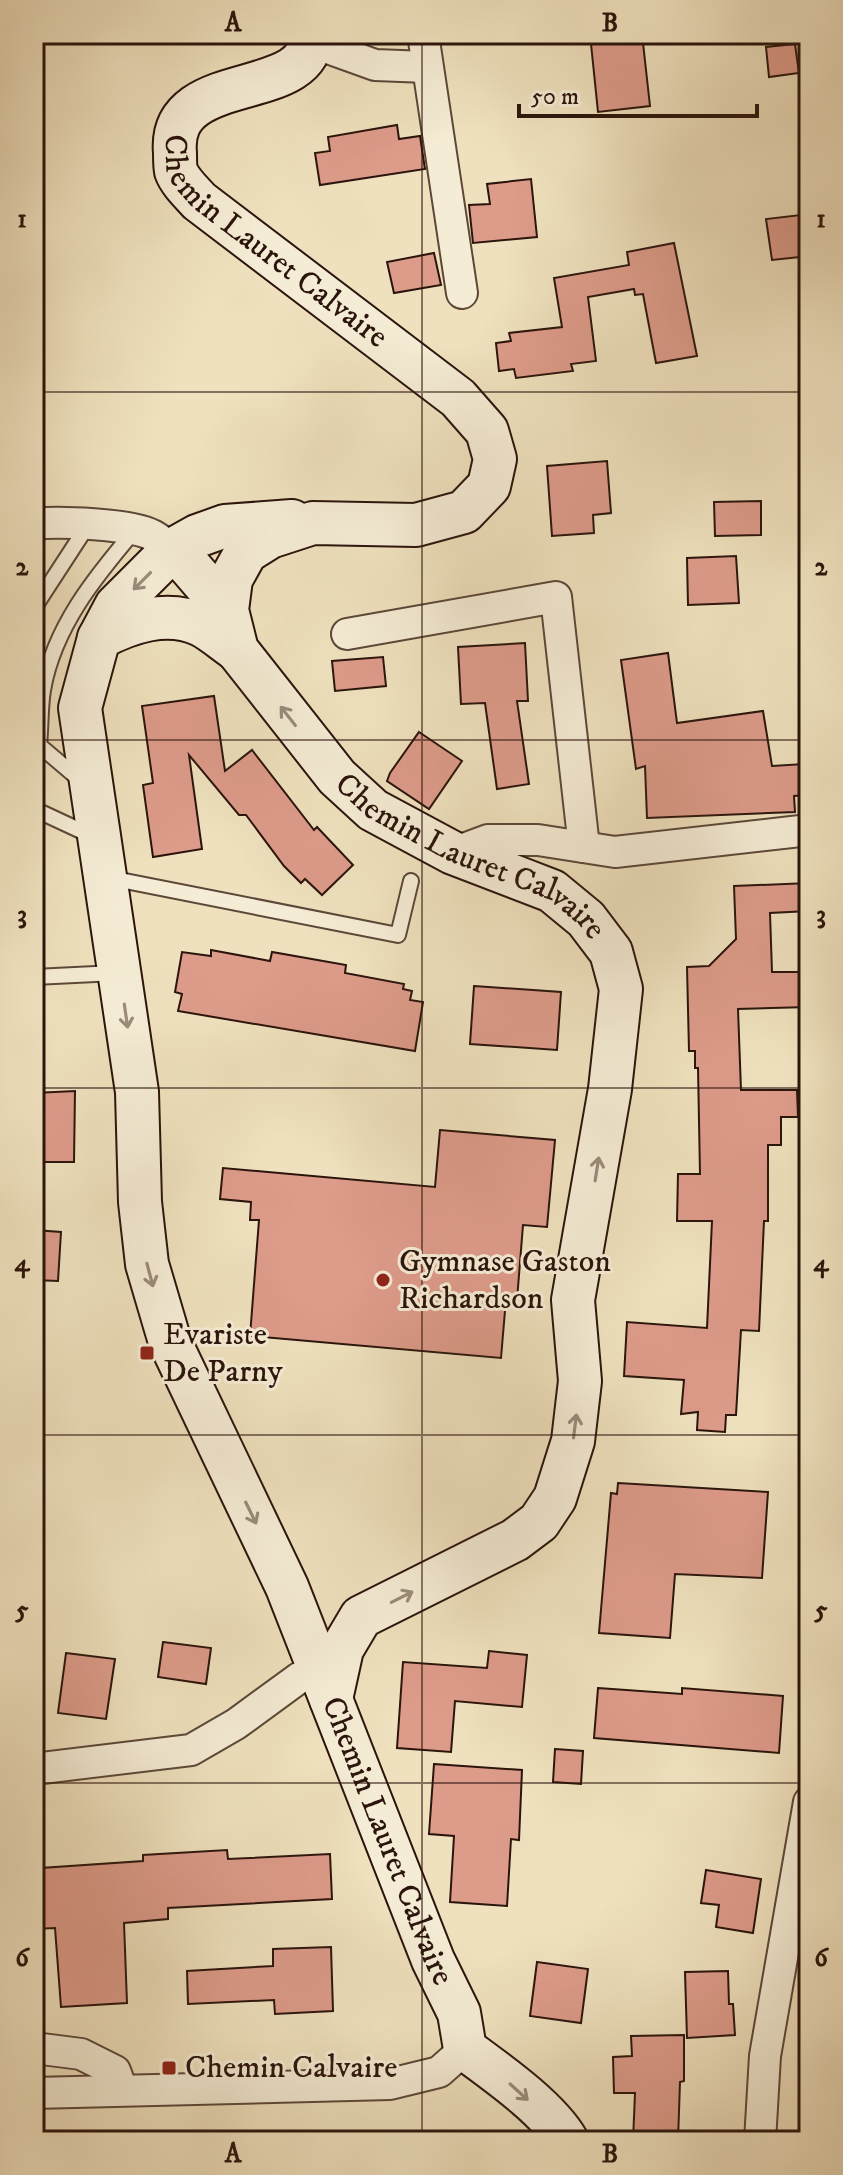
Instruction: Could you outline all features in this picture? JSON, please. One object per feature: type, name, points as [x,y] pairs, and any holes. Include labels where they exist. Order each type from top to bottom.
[{"type":"main road","name":"Chemin Lauret Calvaire","points":[[311,38],[299,65],[263,83],[220,92],[187,111],[173,137],[176,172],[199,201],[458,398],[487,431],[495,459],[489,486],[464,512],[416,525],[313,523],[270,537],[246,552],[231,579],[227,610],[237,650],[337,777],[373,810],[453,853],[552,891],[586,919],[611,952],[621,989],[610,1089],[573,1300],[580,1381],[573,1441],[559,1467],[555,1498],[539,1522],[515,1540],[361,1617],[325,1684],[433,1960],[459,2013],[465,2049]]},
{"type":"main road","points":[[313,523],[282,520],[225,526],[197,536],[172,550],[116,606],[99,638],[80,708],[137,1092],[140,1202],[147,1264],[170,1342],[287,1587],[325,1684]]},
{"type":"main road","points":[[172,550],[227,610]]},
{"type":"main road","points":[[99,638],[162,615],[200,624],[237,650]]},
{"type":"main road","points":[[287,1587],[308,1606],[327,1615],[361,1617]]},
{"type":"main road","points":[[465,2049],[514,2087],[561,2130],[567,2141]]},
{"type":"street","points":[[423,34],[462,293]]},
{"type":"street","points":[[311,38],[375,65],[427,67]]},
{"type":"street","points":[[34,524],[135,530],[152,535],[172,550]]},
{"type":"street","points":[[347,634],[556,597],[584,847]]},
{"type":"street","points":[[453,853],[488,840],[538,840],[615,852],[809,830]]},
{"type":"street","points":[[34,1769],[191,1750],[236,1724],[299,1678],[325,1684]]},
{"type":"street","points":[[760,2141],[765,2056],[809,1802]]},
{"type":"street","points":[[34,2048],[81,2054],[115,2071],[122,2090]]},
{"type":"street","points":[[34,2093],[390,2084],[439,2072],[465,2049]]},
{"type":"lane","points":[[34,608],[88,525]]},
{"type":"lane","points":[[93,791],[39,745],[44,688],[60,638],[87,587],[135,530]]},
{"type":"lane","points":[[34,809],[101,840]]},
{"type":"lane","points":[[108,884],[120,880],[398,935],[411,881]]},
{"type":"lane","points":[[34,977],[120,973]]},
{"type":"building","points":[[590,34],[642,34],[650,106],[598,112]]},
{"type":"building","points":[[795,44],[799,73],[769,77],[766,47]]},
{"type":"building","points":[[397,125],[399,139],[420,136],[425,169],[320,185],[315,153],[330,151],[328,137]]},
{"type":"building","points":[[531,179],[537,237],[473,243],[469,205],[490,204],[487,184]]},
{"type":"building","points":[[809,214],[809,256],[772,260],[766,219]]},
{"type":"building","points":[[674,243],[697,356],[656,363],[643,294],[635,295],[634,289],[588,297],[596,361],[571,364],[573,371],[516,378],[514,369],[499,371],[496,343],[511,341],[509,333],[562,327],[554,278],[629,265],[627,252]]},
{"type":"building","points":[[434,253],[441,285],[394,293],[387,262]]},
{"type":"building","points":[[607,461],[611,513],[593,515],[594,533],[552,536],[547,466]]},
{"type":"building","points":[[761,501],[761,535],[715,536],[714,502]]},
{"type":"building","points":[[736,556],[739,603],[688,605],[687,558]]},
{"type":"building","points":[[525,643],[528,701],[517,701],[529,784],[497,789],[485,703],[461,704],[458,647]]},
{"type":"building","points":[[668,653],[677,723],[763,711],[772,766],[804,764],[804,769],[807,769],[809,795],[794,796],[795,812],[647,818],[645,766],[636,769],[621,660]]},
{"type":"building","points":[[383,657],[386,686],[335,691],[332,661]]},
{"type":"building","points":[[214,696],[225,771],[252,750],[314,830],[317,827],[353,865],[322,895],[305,879],[301,883],[284,866],[246,815],[239,815],[189,755],[202,849],[153,857],[143,785],[153,783],[142,706]]},
{"type":"building","points":[[419,732],[462,761],[429,809],[387,781]]},
{"type":"building","points":[[809,883],[809,911],[770,913],[772,972],[809,972],[809,1007],[738,1009],[741,1090],[797,1090],[798,1117],[781,1117],[781,1145],[768,1145],[768,1221],[764,1221],[759,1331],[741,1330],[736,1415],[726,1415],[725,1432],[697,1430],[698,1412],[681,1414],[684,1380],[624,1376],[627,1322],[707,1328],[712,1221],[677,1221],[678,1174],[700,1174],[698,1068],[695,1068],[695,1051],[689,1051],[687,967],[709,966],[736,939],[734,886]]},
{"type":"building","points":[[211,950],[270,961],[272,952],[346,965],[345,973],[404,984],[403,989],[412,991],[410,1000],[423,1002],[415,1051],[178,1011],[182,994],[175,992],[182,952],[211,956]]},
{"type":"building","points":[[474,986],[561,992],[557,1050],[470,1044]]},
{"type":"building","points":[[75,1091],[74,1162],[34,1162],[34,1093]]},
{"type":"building","points":[[440,1130],[555,1140],[547,1227],[523,1225],[517,1300],[506,1299],[501,1358],[250,1336],[259,1220],[250,1220],[251,1202],[220,1199],[223,1168],[435,1187]]},
{"type":"building","points":[[34,1230],[61,1232],[58,1281],[34,1280]]},
{"type":"building","points":[[618,1483],[768,1492],[762,1578],[675,1574],[670,1638],[599,1633],[611,1493],[617,1494]]},
{"type":"building","points":[[163,1642],[211,1648],[206,1684],[158,1677]]},
{"type":"building","points":[[489,1651],[527,1655],[522,1707],[455,1701],[451,1752],[397,1748],[403,1662],[487,1668]]},
{"type":"building","points":[[66,1653],[115,1659],[106,1719],[58,1713]]},
{"type":"building","points":[[598,1688],[682,1694],[682,1688],[783,1696],[779,1753],[594,1738]]},
{"type":"building","points":[[555,1749],[583,1751],[581,1784],[553,1782]]},
{"type":"building","points":[[434,1764],[522,1770],[519,1840],[511,1839],[507,1906],[450,1902],[454,1836],[429,1834]]},
{"type":"building","points":[[227,1850],[228,1859],[330,1854],[332,1899],[168,1908],[168,1919],[124,1923],[127,2003],[61,2007],[55,1928],[34,1929],[34,1876],[42,1875],[41,1868],[143,1861],[143,1855]]},
{"type":"building","points":[[706,1870],[761,1879],[753,1933],[716,1927],[719,1905],[701,1903]]},
{"type":"building","points":[[331,1947],[333,2011],[275,2014],[274,2000],[188,2004],[187,1971],[273,1966],[273,1949]]},
{"type":"building","points":[[537,1962],[588,1969],[581,2023],[530,2016]]},
{"type":"building","points":[[728,1971],[729,2004],[733,2004],[735,2035],[687,2038],[685,1972]]},
{"type":"building","points":[[684,2035],[684,2081],[680,2082],[678,2141],[633,2141],[635,2093],[614,2093],[613,2057],[632,2056],[631,2036]]},
{"type":"place","name":"Gymnase Gaston Richardson","points":[[383,1280]]},
{"type":"place","name":"Evariste De Parny","points":[[147,1353]]},
{"type":"place","name":"Chemin Calvaire","points":[[169,2068]]}]
